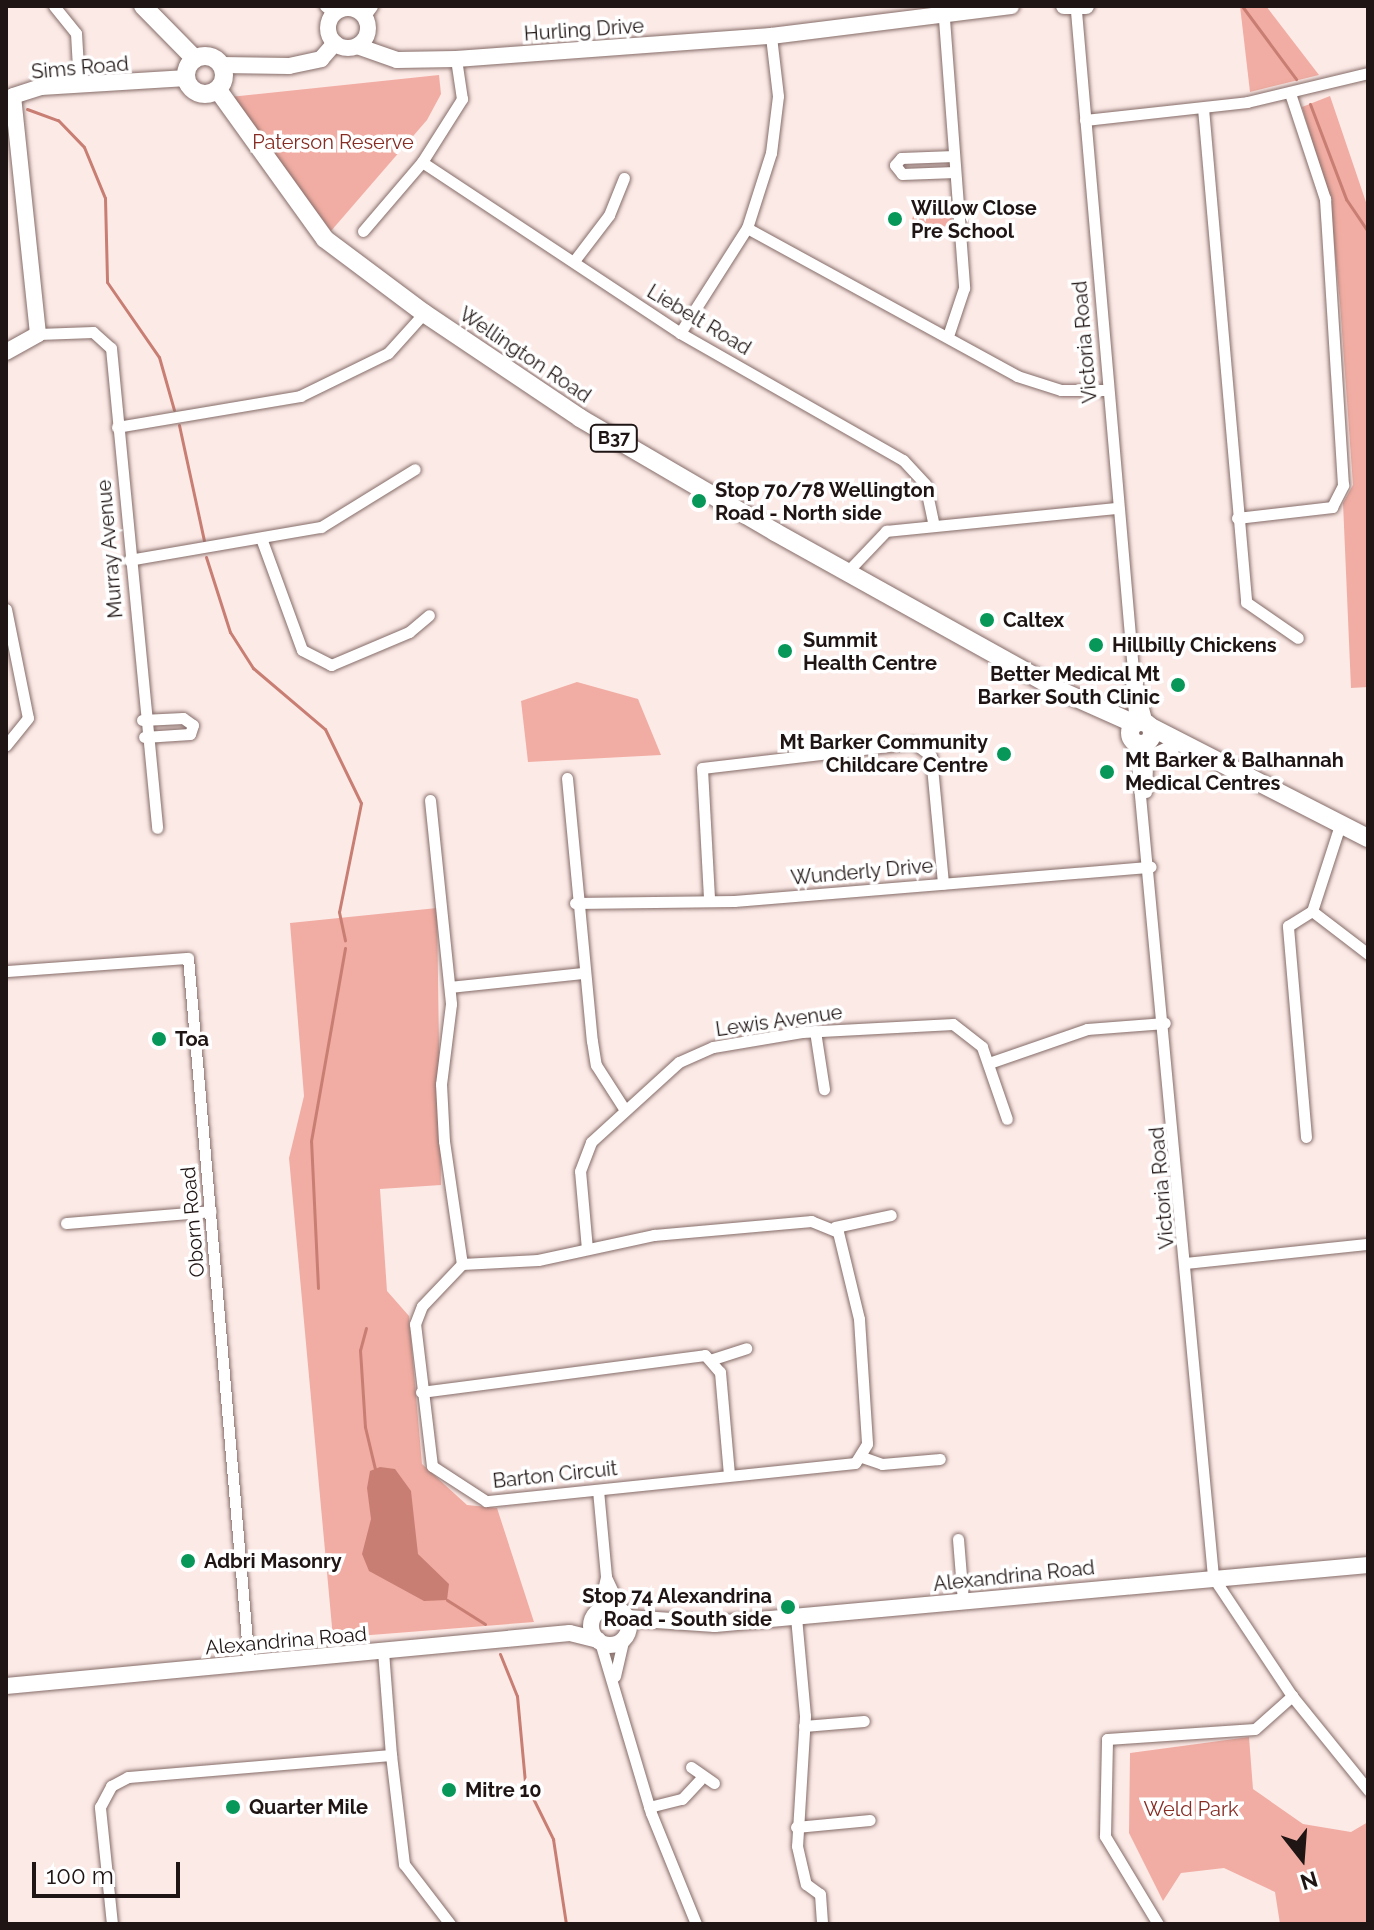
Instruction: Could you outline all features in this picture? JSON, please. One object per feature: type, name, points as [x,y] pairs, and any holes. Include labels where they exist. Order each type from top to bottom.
[{"type":"main road","points":[[143,6],[195,59],[221,65],[289,66],[321,59],[335,43],[328,25],[330,10],[363,13],[397,60]]},
{"type":"main road","name":"Hurling Drive","points":[[335,43],[357,46],[397,60],[456,59],[771,36],[944,19],[1011,6]]},
{"type":"main road","points":[[357,46],[363,13]]},
{"type":"main road","points":[[195,59],[187,78],[201,94],[218,90],[221,65]]},
{"type":"main road","name":"Sims Road","points":[[38,334],[9,97],[79,85],[187,78]]},
{"type":"main road","name":"Wellington Road","points":[[218,90],[325,239],[424,313],[580,418],[1079,701],[1368,838]]},
{"type":"main road","points":[[6,352],[38,334]]},
{"type":"main road","name":"Wellington Road","points":[[1139,731],[1170,750],[1226,770]]},
{"type":"main road","name":"Alexandrina Road","points":[[625,1625],[796,1617],[1368,1565]]},
{"type":"main road","points":[[596,1613],[625,1625]]},
{"type":"main road","points":[[570,1633],[596,1613]]},
{"type":"main road","points":[[596,1613],[599,1641],[625,1625]]},
{"type":"main road","name":"Alexandrina Road","points":[[6,1686],[570,1633],[599,1641]]},
{"type":"street","points":[[54,6],[76,33],[79,85]]},
{"type":"street","name":"Victoria Road","points":[[1075,8],[1106,390],[1146,797],[1213,1577]]},
{"type":"street","points":[[944,19],[964,301],[949,333]]},
{"type":"street","points":[[680,333],[747,228],[773,139],[778,96],[771,36]]},
{"type":"street","points":[[363,231],[422,162],[462,99],[456,59]]},
{"type":"street","points":[[1085,120],[1203,108],[1290,93],[1368,73]]},
{"type":"street","points":[[1237,518],[1332,507],[1343,485],[1325,199],[1290,93]]},
{"type":"street","points":[[1203,108],[1246,602],[1298,638]]},
{"type":"street","points":[[954,156],[895,165],[902,174],[955,172]]},
{"type":"street","name":"Liebelt Road","points":[[422,162],[680,333],[903,460],[925,484],[933,522]]},
{"type":"street","points":[[574,261],[609,215],[624,178]]},
{"type":"street","points":[[747,228],[949,333],[1017,376],[1061,390],[1106,390]]},
{"type":"street","points":[[117,427],[300,396],[388,353],[424,313]]},
{"type":"street","name":"Murray Avenue","points":[[38,334],[93,332],[109,340],[142,720],[157,828]]},
{"type":"street","points":[[129,560],[321,527],[415,469]]},
{"type":"street","points":[[847,572],[886,531],[933,522],[1118,508]]},
{"type":"street","points":[[261,538],[302,650],[331,665],[409,632],[429,615]]},
{"type":"street","points":[[6,609],[7,639],[28,718],[6,745]]},
{"type":"street","name":"Victoria Road","points":[[1133,671],[1146,797]]},
{"type":"street","points":[[142,720],[183,718],[193,725],[190,734],[144,737]]},
{"type":"street","points":[[709,898],[702,768],[914,743],[931,756],[943,883]]},
{"type":"street","points":[[567,778],[575,903],[596,1065],[623,1107]]},
{"type":"street","points":[[430,800],[450,987],[441,1084],[452,1232],[462,1264],[587,1249],[677,1232],[811,1221],[835,1227],[891,1215]]},
{"type":"street","points":[[1306,1137],[1288,926],[1312,911],[1340,825]]},
{"type":"street","name":"Wunderly Drive","points":[[575,903],[709,898],[1151,867]]},
{"type":"street","points":[[1312,911],[1368,954]]},
{"type":"street","name":"Oborn Road","points":[[6,971],[188,958],[249,1664]]},
{"type":"street","points":[[450,987],[584,973]]},
{"type":"street","points":[[989,1063],[1087,1029],[1165,1023]]},
{"type":"street","name":"Lewis Avenue","points":[[587,1249],[580,1171],[591,1142],[623,1107],[679,1062],[713,1047],[815,1031],[953,1024],[975,1037],[989,1063],[1007,1119]]},
{"type":"street","points":[[815,1031],[824,1089]]},
{"type":"street","points":[[66,1223],[211,1211]]},
{"type":"street","points":[[835,1227],[866,1370],[862,1457],[882,1464],[940,1459]]},
{"type":"street","points":[[1186,1263],[1368,1244]]},
{"type":"street","name":"Barton Circuit","points":[[462,1264],[417,1317],[421,1392],[430,1462],[469,1497],[598,1490],[729,1475],[848,1466],[862,1457]]},
{"type":"street","points":[[421,1392],[692,1355],[713,1359],[746,1348]]},
{"type":"street","points":[[713,1359],[729,1475]]},
{"type":"street","points":[[598,1490],[606,1577],[625,1625],[615,1676]]},
{"type":"street","points":[[958,1539],[963,1601]]},
{"type":"street","points":[[596,1613],[606,1577]]},
{"type":"street","points":[[1213,1577],[1292,1696],[1368,1790]]},
{"type":"street","points":[[796,1617],[804,1726],[796,1827],[806,1884],[820,1894],[822,1924]]},
{"type":"street","points":[[599,1641],[615,1676],[649,1807],[696,1924]]},
{"type":"street","points":[[383,1652],[404,1864],[450,1924]]},
{"type":"street","points":[[1158,1924],[1105,1836],[1107,1739],[1255,1729],[1292,1696]]},
{"type":"street","points":[[804,1726],[864,1721]]},
{"type":"street","points":[[112,1924],[100,1807],[111,1786],[128,1777],[391,1755]]},
{"type":"street","points":[[691,1767],[700,1780],[714,1783]]},
{"type":"street","points":[[99,1776],[111,1786]]},
{"type":"street","points":[[649,1807],[682,1799],[700,1780]]},
{"type":"street","points":[[796,1827],[870,1820]]},
{"type":"green space","points":[[1240,6],[1266,6],[1319,75],[1250,92]]},
{"type":"green space","name":"Paterson Reserve","points":[[439,75],[441,94],[427,120],[331,231],[230,97]]},
{"type":"green space","points":[[1330,96],[1368,208],[1368,687],[1351,688],[1343,503],[1353,485],[1340,303],[1330,202],[1302,107]]},
{"type":"green space","points":[[951,198],[952,226],[910,228],[917,200]]},
{"type":"green space","points":[[577,682],[638,699],[661,755],[528,762],[521,701]]},
{"type":"green space","points":[[437,908],[441,1185],[380,1189],[387,1291],[409,1316],[422,1464],[467,1505],[497,1508],[534,1622],[333,1638],[289,1158],[304,1096],[290,923]]},
{"type":"green space","name":"Weld Park","points":[[1249,1737],[1253,1789],[1303,1824],[1351,1832],[1368,1822],[1368,1924],[1280,1924],[1275,1892],[1224,1868],[1181,1873],[1163,1901],[1129,1833],[1130,1753]]},
{"type":"shaded area","points":[[380,1467],[395,1469],[411,1491],[418,1554],[449,1584],[447,1600],[424,1601],[369,1571],[362,1554],[371,1519],[367,1488],[370,1471]]},
{"type":"waterway","points":[[1242,6],[1296,79]]},
{"type":"waterway","points":[[1310,104],[1346,199],[1368,232]]},
{"type":"waterway","points":[[27,109],[58,120],[84,147],[105,198],[107,282],[159,357],[174,410]]},
{"type":"waterway","points":[[179,425],[204,541]]},
{"type":"waterway","points":[[206,557],[230,632],[253,668],[325,729],[361,803],[339,912],[345,940]]},
{"type":"waterway","points":[[318,1288],[311,1141],[345,948]]},
{"type":"waterway","points":[[366,1328],[360,1350],[365,1427],[375,1469]]},
{"type":"waterway","points":[[447,1600],[485,1624]]},
{"type":"waterway","points":[[500,1654],[517,1696],[525,1782],[553,1839],[566,1924]]},
{"type":"place","name":"Willow Close Pre School","points":[[895,219]]},
{"type":"place","name":"Stop 70/78 Wellington Road - North side","points":[[699,501]]},
{"type":"place","name":"Caltex","points":[[987,620]]},
{"type":"place","name":"Hillbilly Chickens","points":[[1096,645]]},
{"type":"place","name":"Summit Health Centre","points":[[785,651]]},
{"type":"place","name":"Better Medical Mt Barker South Clinic","points":[[1178,685]]},
{"type":"place","name":"Mt Barker Community Childcare Centre","points":[[1004,754]]},
{"type":"place","name":"Mt Barker & Balhannah Medical Centres","points":[[1107,772]]},
{"type":"place","name":"Toa","points":[[159,1039]]},
{"type":"place","name":"Adbri Masonry","points":[[188,1561]]},
{"type":"place","name":"Stop 74 Alexandrina Road - South side","points":[[788,1607]]},
{"type":"place","name":"Mitre 10","points":[[449,1790]]},
{"type":"place","name":"Quarter Mile","points":[[233,1807]]}]
